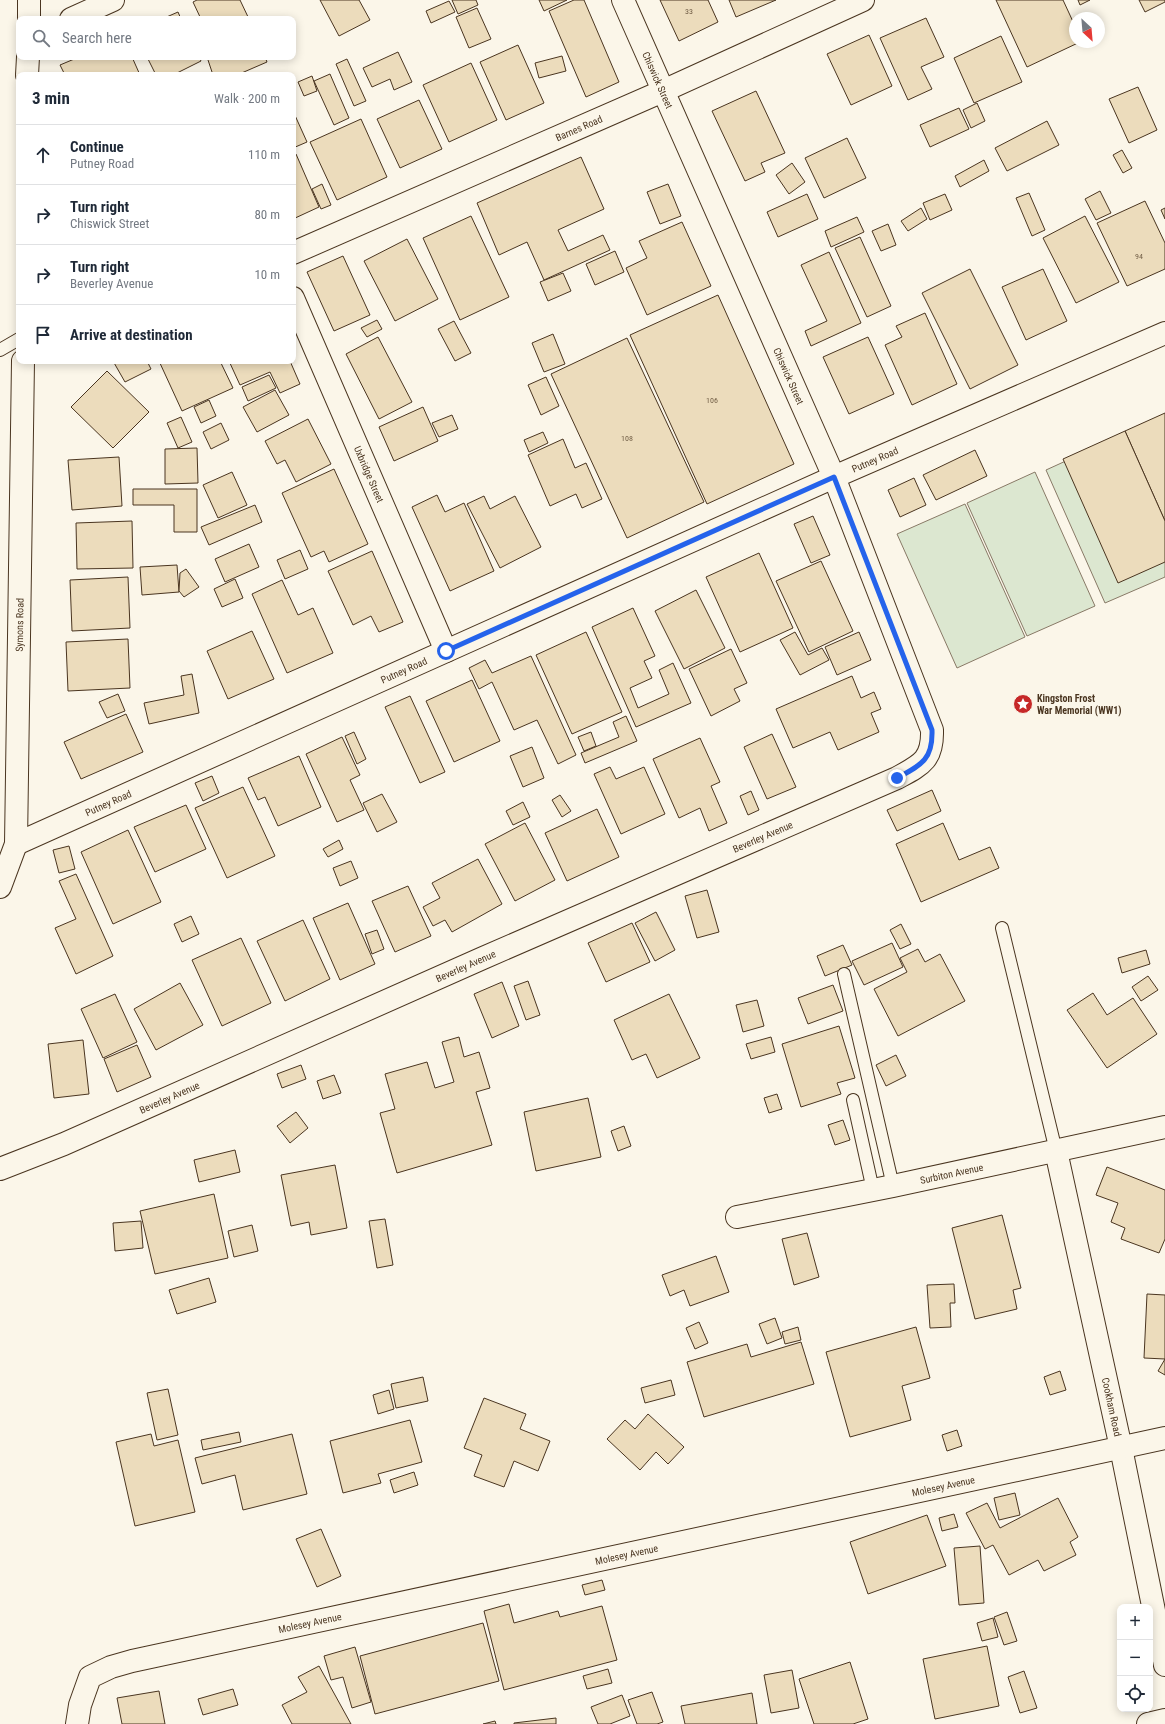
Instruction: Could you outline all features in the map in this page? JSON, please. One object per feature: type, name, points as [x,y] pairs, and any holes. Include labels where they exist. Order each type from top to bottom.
[{"type":"street","points":[[28,16],[29,0]]},
{"type":"street","points":[[78,16],[113,0]]},
{"type":"street","name":"Chiswick Street","points":[[623,0],[834,477],[932,730],[932,744],[927,758]]},
{"type":"street","name":"Barnes Road","points":[[296,252],[663,91],[863,0]]},
{"type":"street","points":[[28,60],[28,72]]},
{"type":"street","name":"Uxbridge Street","points":[[296,305],[446,651]]},
{"type":"street","name":"Putney Road","points":[[16,844],[834,477],[1165,333]]},
{"type":"street","name":"Symons Road","points":[[0,887],[16,844],[28,364]]},
{"type":"street","name":"Beverley Avenue","points":[[0,1169],[64,1144],[491,954],[897,778],[916,768],[927,758]]},
{"type":"street","name":"Surbiton Avenue","points":[[737,1217],[883,1188],[1165,1127]]},
{"type":"street","name":"Cookham Road","points":[[1056,1151],[1121,1448],[1165,1665]]},
{"type":"street","name":"Molesey Avenue","points":[[77,1724],[80,1706],[90,1677],[111,1667],[132,1661],[1165,1438]]},
{"type":"street","points":[[1148,1724],[1165,1720]]},
{"type":"lane","points":[[0,350],[16,340]]},
{"type":"lane","points":[[1002,928],[1056,1151]]},
{"type":"lane","points":[[844,974],[883,1188]]},
{"type":"lane","points":[[853,1100],[883,1188]]},
{"type":"green space","points":[[1114,439],[1165,554],[1165,577],[1105,603],[1046,470]]},
{"type":"green space","points":[[1035,472],[1095,606],[1027,636],[967,503]]},
{"type":"green space","points":[[965,504],[1025,637],[957,668],[897,534]]},
{"type":"building","points":[[197,0],[240,0],[248,16],[200,16],[193,2]]},
{"type":"building","points":[[320,0],[359,0],[370,20],[339,36]]},
{"type":"building","points":[[452,0],[476,0],[478,5],[458,14]]},
{"type":"building","points":[[539,0],[567,0],[544,11]]},
{"type":"building","points":[[574,0],[584,0],[619,82],[586,97],[549,11]]},
{"type":"building","points":[[660,0],[708,0],[718,22],[679,41]]},
{"type":"building","points":[[729,0],[776,0],[736,17]]},
{"type":"building","points":[[996,0],[1063,0],[1069,13],[1069,47],[1027,67]]},
{"type":"building","points":[[1078,0],[1090,0],[1080,5]]},
{"type":"building","points":[[1139,0],[1165,0],[1165,2],[1145,12]]},
{"type":"building","points":[[449,1],[455,12],[431,23],[426,11]]},
{"type":"building","points":[[477,8],[491,39],[469,48],[456,17]]},
{"type":"building","points":[[178,12],[180,16],[169,16]]},
{"type":"building","points":[[926,18],[944,57],[921,67],[932,89],[908,100],[880,38]]},
{"type":"building","points":[[869,35],[892,86],[851,105],[827,54]]},
{"type":"building","points":[[1001,36],[1022,82],[974,103],[954,58]]},
{"type":"building","points":[[518,45],[544,103],[506,120],[480,62]]},
{"type":"building","points":[[398,52],[412,82],[394,90],[390,79],[372,87],[363,68]]},
{"type":"building","points":[[562,56],[566,71],[539,78],[535,63]]},
{"type":"building","points":[[347,59],[366,101],[354,106],[336,64]]},
{"type":"building","points":[[72,60],[133,60],[139,72],[64,72],[60,65]]},
{"type":"building","points":[[148,60],[201,61],[179,72],[154,72]]},
{"type":"building","points":[[208,60],[266,60],[267,62],[244,72],[212,72]]},
{"type":"building","points":[[471,63],[497,120],[449,142],[423,85]]},
{"type":"building","points":[[330,74],[349,118],[334,125],[314,81]]},
{"type":"building","points":[[312,76],[317,91],[304,96],[298,82]]},
{"type":"building","points":[[1138,87],[1157,130],[1129,143],[1109,99]]},
{"type":"building","points":[[756,91],[785,153],[761,163],[765,172],[745,181],[712,111]]},
{"type":"building","points":[[419,100],[442,149],[400,168],[377,119]]},
{"type":"building","points":[[977,103],[985,121],[971,128],[963,110]]},
{"type":"building","points":[[959,108],[969,129],[930,147],[920,125]]},
{"type":"building","points":[[296,118],[307,142],[296,147]]},
{"type":"building","points":[[361,119],[387,177],[337,200],[310,142]]},
{"type":"building","points":[[1047,121],[1059,145],[1007,171],[995,148]]},
{"type":"building","points":[[847,138],[866,178],[824,198],[805,158]]},
{"type":"building","points":[[1122,150],[1132,168],[1123,173],[1113,155]]},
{"type":"building","points":[[296,154],[319,207],[296,218]]},
{"type":"building","points":[[581,157],[604,209],[558,230],[568,251],[603,235],[610,250],[544,280],[527,242],[499,255],[477,203]]},
{"type":"building","points":[[984,160],[989,171],[960,187],[955,176]]},
{"type":"building","points":[[792,163],[805,182],[789,194],[776,175]]},
{"type":"building","points":[[322,184],[331,205],[321,209],[312,189]]},
{"type":"building","points":[[668,184],[681,216],[660,224],[647,192]]},
{"type":"building","points":[[1100,191],[1111,213],[1096,220],[1085,199]]},
{"type":"building","points":[[1029,193],[1045,230],[1032,236],[1016,198]]},
{"type":"building","points":[[807,194],[818,219],[778,237],[767,212]]},
{"type":"building","points":[[945,194],[952,210],[930,220],[923,203]]},
{"type":"building","points":[[1145,201],[1165,243],[1165,269],[1127,286],[1097,223]]},
{"type":"building","points":[[921,208],[927,219],[908,231],[901,221]]},
{"type":"building","points":[[1165,208],[1165,219],[1161,210]]},
{"type":"building","points":[[471,216],[509,297],[460,320],[423,238]]},
{"type":"building","points":[[1085,216],[1119,282],[1076,303],[1043,238]]},
{"type":"building","points":[[857,217],[864,232],[831,247],[825,231]]},
{"type":"building","points":[[682,222],[711,286],[647,315],[626,268],[647,258],[639,241]]},
{"type":"building","points":[[888,224],[896,245],[881,251],[872,231]]},
{"type":"building","points":[[860,237],[891,306],[867,317],[835,248]]},
{"type":"building","points":[[407,239],[438,299],[395,321],[364,261]]},
{"type":"building","points":[[615,251],[624,272],[595,285],[586,264]]},
{"type":"building","points":[[829,252],[861,323],[811,346],[805,331],[827,321],[801,265]]},
{"type":"building","points":[[343,256],[370,315],[334,331],[307,272]]},
{"type":"building","points":[[970,269],[1018,365],[970,389],[922,293]]},
{"type":"building","points":[[1043,269],[1067,321],[1026,340],[1002,287]]},
{"type":"building","points":[[563,273],[571,291],[548,301],[540,282]]},
{"type":"building","points":[[718,295],[794,464],[707,504],[630,335]]},
{"type":"building","points":[[925,313],[957,384],[912,405],[885,345],[902,337],[896,326]]},
{"type":"building","points":[[377,320],[382,329],[367,337],[361,328]]},
{"type":"building","points":[[454,321],[471,353],[455,361],[438,329]]},
{"type":"building","points":[[553,334],[565,364],[544,372],[532,343]]},
{"type":"building","points":[[378,337],[412,402],[379,419],[346,354]]},
{"type":"building","points":[[868,337],[894,394],[849,414],[823,357]]},
{"type":"building","points":[[627,338],[704,502],[627,538],[551,374]]},
{"type":"building","points":[[115,364],[148,364],[151,369],[125,382]]},
{"type":"building","points":[[160,364],[221,364],[233,388],[182,411]]},
{"type":"building","points":[[230,364],[291,364],[300,384],[280,393],[270,372],[240,385]]},
{"type":"building","points":[[107,371],[149,412],[113,448],[71,407]]},
{"type":"building","points":[[269,375],[276,388],[248,401],[242,387]]},
{"type":"building","points":[[546,377],[559,406],[541,415],[528,385]]},
{"type":"building","points":[[275,390],[289,415],[257,432],[243,407]]},
{"type":"building","points":[[209,400],[216,416],[201,423],[194,407]]},
{"type":"building","points":[[423,407],[438,441],[394,461],[379,427]]},
{"type":"building","points":[[1165,413],[1165,521],[1125,431]]},
{"type":"building","points":[[452,415],[458,429],[439,437],[432,423]]},
{"type":"building","points":[[181,417],[192,442],[178,448],[167,423]]},
{"type":"building","points":[[308,419],[331,464],[296,482],[285,460],[277,464],[265,441]]},
{"type":"building","points":[[221,423],[229,440],[211,449],[203,432]]},
{"type":"building","points":[[1125,431],[1165,521],[1165,562],[1118,583],[1063,459]]},
{"type":"building","points":[[543,432],[548,443],[529,452],[524,440]]},
{"type":"building","points":[[563,439],[575,468],[586,463],[602,499],[582,508],[576,494],[550,506],[528,455]]},
{"type":"building","points":[[197,448],[198,483],[165,484],[165,449]]},
{"type":"building","points":[[975,450],[987,476],[936,500],[923,475]]},
{"type":"building","points":[[119,457],[122,506],[72,510],[68,460]]},
{"type":"building","points":[[334,469],[368,544],[329,562],[324,551],[311,557],[282,493]]},
{"type":"building","points":[[232,472],[247,505],[218,518],[203,485]]},
{"type":"building","points":[[914,478],[926,505],[900,517],[888,490]]},
{"type":"building","points":[[133,489],[197,489],[197,532],[174,532],[174,505],[133,505]]},
{"type":"building","points":[[437,495],[445,512],[464,503],[494,571],[450,591],[412,507]]},
{"type":"building","points":[[484,496],[490,509],[515,496],[541,547],[500,568],[467,504]]},
{"type":"building","points":[[255,505],[262,522],[209,545],[201,527]]},
{"type":"building","points":[[813,516],[830,555],[811,563],[794,524]]},
{"type":"building","points":[[132,521],[133,568],[77,569],[76,523]]},
{"type":"building","points":[[249,544],[259,567],[225,582],[215,559]]},
{"type":"building","points":[[300,550],[308,569],[285,579],[277,560]]},
{"type":"building","points":[[372,551],[403,622],[379,632],[371,616],[353,625],[328,571]]},
{"type":"building","points":[[759,553],[793,628],[740,652],[706,577]]},
{"type":"building","points":[[821,561],[853,631],[809,652],[776,581]]},
{"type":"building","points":[[177,565],[179,592],[142,595],[140,567]]},
{"type":"building","points":[[186,569],[199,587],[184,597],[179,591],[180,573]]},
{"type":"building","points":[[128,577],[130,628],[72,631],[70,580]]},
{"type":"building","points":[[235,579],[243,598],[222,607],[214,589]]},
{"type":"building","points":[[282,580],[298,615],[313,608],[333,653],[287,673],[252,594]]},
{"type":"building","points":[[696,590],[725,648],[684,669],[655,611]]},
{"type":"building","points":[[633,608],[655,656],[644,661],[652,678],[630,688],[638,708],[669,694],[659,670],[673,663],[691,703],[636,727],[592,627]]},
{"type":"building","points":[[252,631],[274,679],[228,699],[207,651]]},
{"type":"building","points":[[586,632],[622,712],[572,734],[536,655]]},
{"type":"building","points":[[795,632],[808,655],[822,648],[829,660],[800,675],[780,640]]},
{"type":"building","points":[[859,632],[871,660],[837,675],[825,647]]},
{"type":"building","points":[[128,639],[130,688],[68,691],[66,642]]},
{"type":"building","points":[[731,649],[747,683],[734,689],[740,701],[711,716],[689,669]]},
{"type":"building","points":[[531,656],[576,755],[558,764],[537,720],[514,730],[492,682],[479,689],[469,668],[485,660],[492,673]]},
{"type":"building","points":[[192,674],[199,713],[149,724],[144,703],[184,695],[181,676]]},
{"type":"building","points":[[852,676],[861,698],[874,692],[881,709],[871,713],[879,732],[838,750],[830,732],[793,748],[776,709]]},
{"type":"building","points":[[472,680],[500,741],[454,762],[426,701]]},
{"type":"building","points":[[118,694],[125,711],[107,718],[99,702]]},
{"type":"building","points":[[410,696],[445,772],[420,783],[385,707]]},
{"type":"building","points":[[126,714],[143,752],[81,779],[64,742]]},
{"type":"building","points":[[626,716],[637,741],[585,763],[581,753],[619,737],[613,722]]},
{"type":"building","points":[[354,732],[366,759],[357,764],[345,736]]},
{"type":"building","points":[[591,732],[596,746],[584,751],[578,737]]},
{"type":"building","points":[[772,734],[796,787],[767,799],[744,747]]},
{"type":"building","points":[[342,737],[360,775],[350,780],[364,810],[337,822],[306,754]]},
{"type":"building","points":[[700,738],[720,782],[711,786],[727,823],[709,831],[700,808],[679,818],[653,759]]},
{"type":"building","points":[[532,747],[544,778],[523,787],[510,756]]},
{"type":"building","points":[[299,756],[321,807],[278,826],[265,797],[258,800],[248,778]]},
{"type":"building","points":[[610,767],[616,779],[644,767],[665,814],[621,834],[594,774]]},
{"type":"building","points":[[212,776],[219,793],[203,801],[195,783]]},
{"type":"building","points":[[243,787],[275,856],[227,878],[195,808]]},
{"type":"building","points":[[932,790],[941,811],[897,831],[887,810]]},
{"type":"building","points":[[751,791],[759,810],[748,815],[740,796]]},
{"type":"building","points":[[382,794],[397,822],[377,832],[363,803]]},
{"type":"building","points":[[560,795],[571,811],[562,817],[552,800]]},
{"type":"building","points":[[523,802],[530,817],[513,825],[506,811]]},
{"type":"building","points":[[186,805],[206,849],[155,872],[134,827]]},
{"type":"building","points":[[597,809],[619,857],[567,881],[545,833]]},
{"type":"building","points":[[525,823],[555,880],[515,901],[485,844]]},
{"type":"building","points":[[943,823],[959,860],[990,847],[999,868],[921,902],[896,844]]},
{"type":"building","points":[[128,830],[161,902],[113,924],[81,852]]},
{"type":"building","points":[[339,840],[343,849],[328,857],[323,849]]},
{"type":"building","points":[[69,846],[75,869],[59,873],[53,850]]},
{"type":"building","points":[[478,859],[502,904],[452,932],[445,920],[433,926],[423,907],[440,898],[432,883]]},
{"type":"building","points":[[351,861],[358,878],[340,886],[333,868]]},
{"type":"building","points":[[76,874],[113,956],[76,974],[55,928],[76,919],[59,881]]},
{"type":"building","points":[[408,886],[431,936],[395,952],[372,901]]},
{"type":"building","points":[[707,890],[719,932],[697,938],[685,896]]},
{"type":"building","points":[[348,903],[375,964],[340,980],[313,918]]},
{"type":"building","points":[[656,912],[675,950],[655,961],[635,923]]},
{"type":"building","points":[[191,916],[199,934],[182,942],[174,924]]},
{"type":"building","points":[[303,920],[330,979],[285,1001],[257,941]]},
{"type":"building","points":[[632,923],[650,962],[606,982],[588,943]]},
{"type":"building","points":[[901,924],[911,944],[900,949],[890,930]]},
{"type":"building","points":[[377,930],[384,949],[372,954],[365,934]]},
{"type":"building","points":[[241,938],[271,1003],[222,1026],[192,960]]},
{"type":"building","points":[[892,943],[903,967],[864,985],[852,961]]},
{"type":"building","points":[[843,945],[852,965],[825,976],[817,956]]},
{"type":"building","points":[[918,949],[925,962],[940,954],[965,1001],[898,1036],[874,989],[907,972],[900,958]]},
{"type":"building","points":[[1146,950],[1150,964],[1122,973],[1118,958]]},
{"type":"building","points":[[1148,976],[1158,990],[1141,1001],[1132,987]]},
{"type":"building","points":[[528,981],[540,1015],[526,1020],[514,986]]},
{"type":"building","points":[[502,982],[519,1026],[492,1038],[474,994]]},
{"type":"building","points":[[180,983],[203,1025],[156,1050],[134,1009]]},
{"type":"building","points":[[833,985],[843,1011],[808,1024],[798,998]]},
{"type":"building","points":[[1093,993],[1107,1015],[1133,998],[1157,1034],[1107,1068],[1067,1010]]},
{"type":"building","points":[[115,994],[137,1042],[103,1058],[81,1009]]},
{"type":"building","points":[[669,994],[700,1058],[657,1078],[646,1054],[632,1060],[614,1020]]},
{"type":"building","points":[[757,1000],[764,1026],[743,1032],[736,1005]]},
{"type":"building","points":[[839,1026],[855,1078],[837,1083],[841,1094],[801,1107],[782,1044]]},
{"type":"building","points":[[459,1037],[464,1057],[479,1052],[490,1088],[476,1092],[492,1145],[397,1173],[380,1113],[395,1109],[385,1074],[427,1062],[435,1088],[454,1082],[442,1042]]},
{"type":"building","points":[[771,1037],[775,1052],[751,1059],[746,1044]]},
{"type":"building","points":[[83,1040],[89,1094],[54,1098],[48,1044]]},
{"type":"building","points":[[137,1045],[151,1077],[117,1092],[104,1059]]},
{"type":"building","points":[[896,1055],[906,1076],[886,1086],[876,1065]]},
{"type":"building","points":[[301,1065],[306,1079],[282,1088],[277,1074]]},
{"type":"building","points":[[334,1075],[341,1093],[323,1099],[317,1081]]},
{"type":"building","points":[[777,1094],[782,1109],[769,1113],[764,1098]]},
{"type":"building","points":[[588,1098],[601,1157],[536,1171],[524,1112]]},
{"type":"building","points":[[296,1112],[308,1128],[290,1143],[277,1126]]},
{"type":"building","points":[[843,1120],[850,1140],[835,1145],[828,1125]]},
{"type":"building","points":[[624,1126],[631,1146],[618,1151],[611,1131]]},
{"type":"building","points":[[235,1150],[240,1172],[199,1182],[194,1160]]},
{"type":"building","points":[[335,1165],[347,1228],[311,1235],[309,1222],[291,1226],[281,1175]]},
{"type":"building","points":[[1107,1167],[1165,1190],[1165,1239],[1159,1253],[1121,1239],[1125,1228],[1111,1222],[1118,1203],[1096,1195]]},
{"type":"building","points":[[214,1194],[228,1258],[155,1274],[140,1211]]},
{"type":"building","points":[[1002,1215],[1021,1288],[1013,1290],[1017,1309],[975,1319],[952,1228]]},
{"type":"building","points":[[385,1219],[393,1265],[377,1268],[369,1221]]},
{"type":"building","points":[[141,1221],[143,1248],[115,1251],[113,1223]]},
{"type":"building","points":[[252,1225],[258,1251],[234,1257],[228,1231]]},
{"type":"building","points":[[807,1233],[819,1277],[794,1285],[782,1239]]},
{"type":"building","points":[[716,1256],[729,1292],[690,1306],[684,1290],[670,1296],[662,1275]]},
{"type":"building","points":[[209,1278],[216,1302],[177,1314],[169,1290]]},
{"type":"building","points":[[954,1284],[955,1303],[950,1303],[951,1327],[930,1328],[927,1285]]},
{"type":"building","points":[[1147,1294],[1165,1295],[1165,1359],[1144,1358]]},
{"type":"building","points":[[775,1318],[782,1338],[767,1344],[759,1324]]},
{"type":"building","points":[[699,1322],[708,1343],[695,1349],[686,1328]]},
{"type":"building","points":[[798,1327],[801,1340],[785,1344],[782,1332]]},
{"type":"building","points":[[916,1327],[930,1378],[902,1386],[911,1420],[850,1437],[826,1352]]},
{"type":"building","points":[[801,1342],[814,1384],[704,1417],[687,1362],[747,1344],[751,1357]]},
{"type":"building","points":[[1165,1359],[1165,1375],[1158,1371]]},
{"type":"building","points":[[1060,1371],[1066,1390],[1050,1395],[1044,1377]]},
{"type":"building","points":[[423,1377],[428,1401],[396,1408],[391,1384]]},
{"type":"building","points":[[671,1380],[675,1395],[645,1403],[641,1388]]},
{"type":"building","points":[[168,1389],[178,1435],[157,1440],[147,1393]]},
{"type":"building","points":[[389,1390],[394,1409],[378,1414],[373,1395]]},
{"type":"building","points":[[484,1398],[526,1414],[520,1429],[550,1441],[538,1471],[514,1461],[504,1487],[474,1476],[482,1455],[464,1448]]},
{"type":"building","points":[[648,1414],[684,1447],[668,1464],[656,1452],[640,1470],[607,1439],[625,1420],[635,1429]]},
{"type":"building","points":[[410,1420],[422,1462],[378,1474],[381,1483],[343,1493],[330,1441]]},
{"type":"building","points":[[957,1430],[962,1446],[947,1451],[942,1435]]},
{"type":"building","points":[[239,1432],[241,1442],[203,1450],[201,1440]]},
{"type":"building","points":[[151,1434],[154,1446],[178,1440],[195,1512],[135,1526],[116,1442]]},
{"type":"building","points":[[292,1434],[307,1494],[243,1510],[235,1475],[202,1484],[195,1458]]},
{"type":"building","points":[[414,1472],[418,1485],[394,1493],[390,1480]]},
{"type":"building","points":[[1015,1493],[1020,1515],[999,1520],[994,1498]]},
{"type":"building","points":[[1058,1498],[1078,1537],[1070,1542],[1076,1555],[1044,1571],[1038,1560],[1009,1575],[993,1545],[985,1549],[966,1513],[987,1503],[1000,1528]]},
{"type":"building","points":[[954,1514],[958,1527],[942,1531],[939,1518]]},
{"type":"building","points":[[927,1515],[946,1566],[868,1594],[850,1542]]},
{"type":"building","points":[[321,1529],[341,1576],[317,1587],[296,1539]]},
{"type":"building","points":[[980,1546],[984,1603],[959,1605],[954,1548]]},
{"type":"building","points":[[602,1580],[605,1590],[585,1595],[582,1585]]},
{"type":"building","points":[[509,1604],[514,1623],[558,1611],[560,1617],[602,1606],[617,1660],[504,1690],[484,1611]]},
{"type":"building","points":[[1007,1612],[1017,1641],[1004,1645],[994,1617]]},
{"type":"building","points":[[993,1618],[998,1637],[982,1641],[977,1623]]},
{"type":"building","points":[[483,1623],[499,1681],[375,1714],[360,1656]]},
{"type":"building","points":[[987,1646],[999,1706],[935,1719],[923,1659]]},
{"type":"building","points":[[355,1647],[371,1702],[352,1708],[343,1677],[331,1680],[324,1656]]},
{"type":"building","points":[[850,1662],[868,1719],[853,1724],[814,1724],[799,1679]]},
{"type":"building","points":[[319,1666],[351,1724],[292,1724],[282,1705],[307,1692],[298,1677]]},
{"type":"building","points":[[608,1669],[612,1683],[587,1689],[583,1676]]},
{"type":"building","points":[[792,1670],[799,1708],[771,1713],[764,1675]]},
{"type":"building","points":[[1024,1671],[1037,1708],[1020,1713],[1008,1677]]},
{"type":"building","points":[[233,1689],[238,1705],[203,1715],[198,1699]]},
{"type":"building","points":[[159,1691],[165,1724],[122,1724],[117,1698]]},
{"type":"building","points":[[652,1692],[663,1722],[657,1724],[637,1724],[628,1700]]},
{"type":"building","points":[[752,1693],[757,1724],[685,1724],[681,1706]]},
{"type":"building","points":[[622,1695],[630,1716],[610,1724],[598,1724],[591,1707]]},
{"type":"building","points":[[556,1718],[556,1724],[514,1724],[514,1723]]},
{"type":"building","points":[[495,1721],[496,1724],[483,1724]]},
{"type":"place","name":"Kingston Frost War Memorial (WW1)","points":[[1023,704]]},
{"type":"route","points":[[446,651],[834,477],[912,675],[932,730],[932,744],[927,758],[916,768],[897,778]]}]
